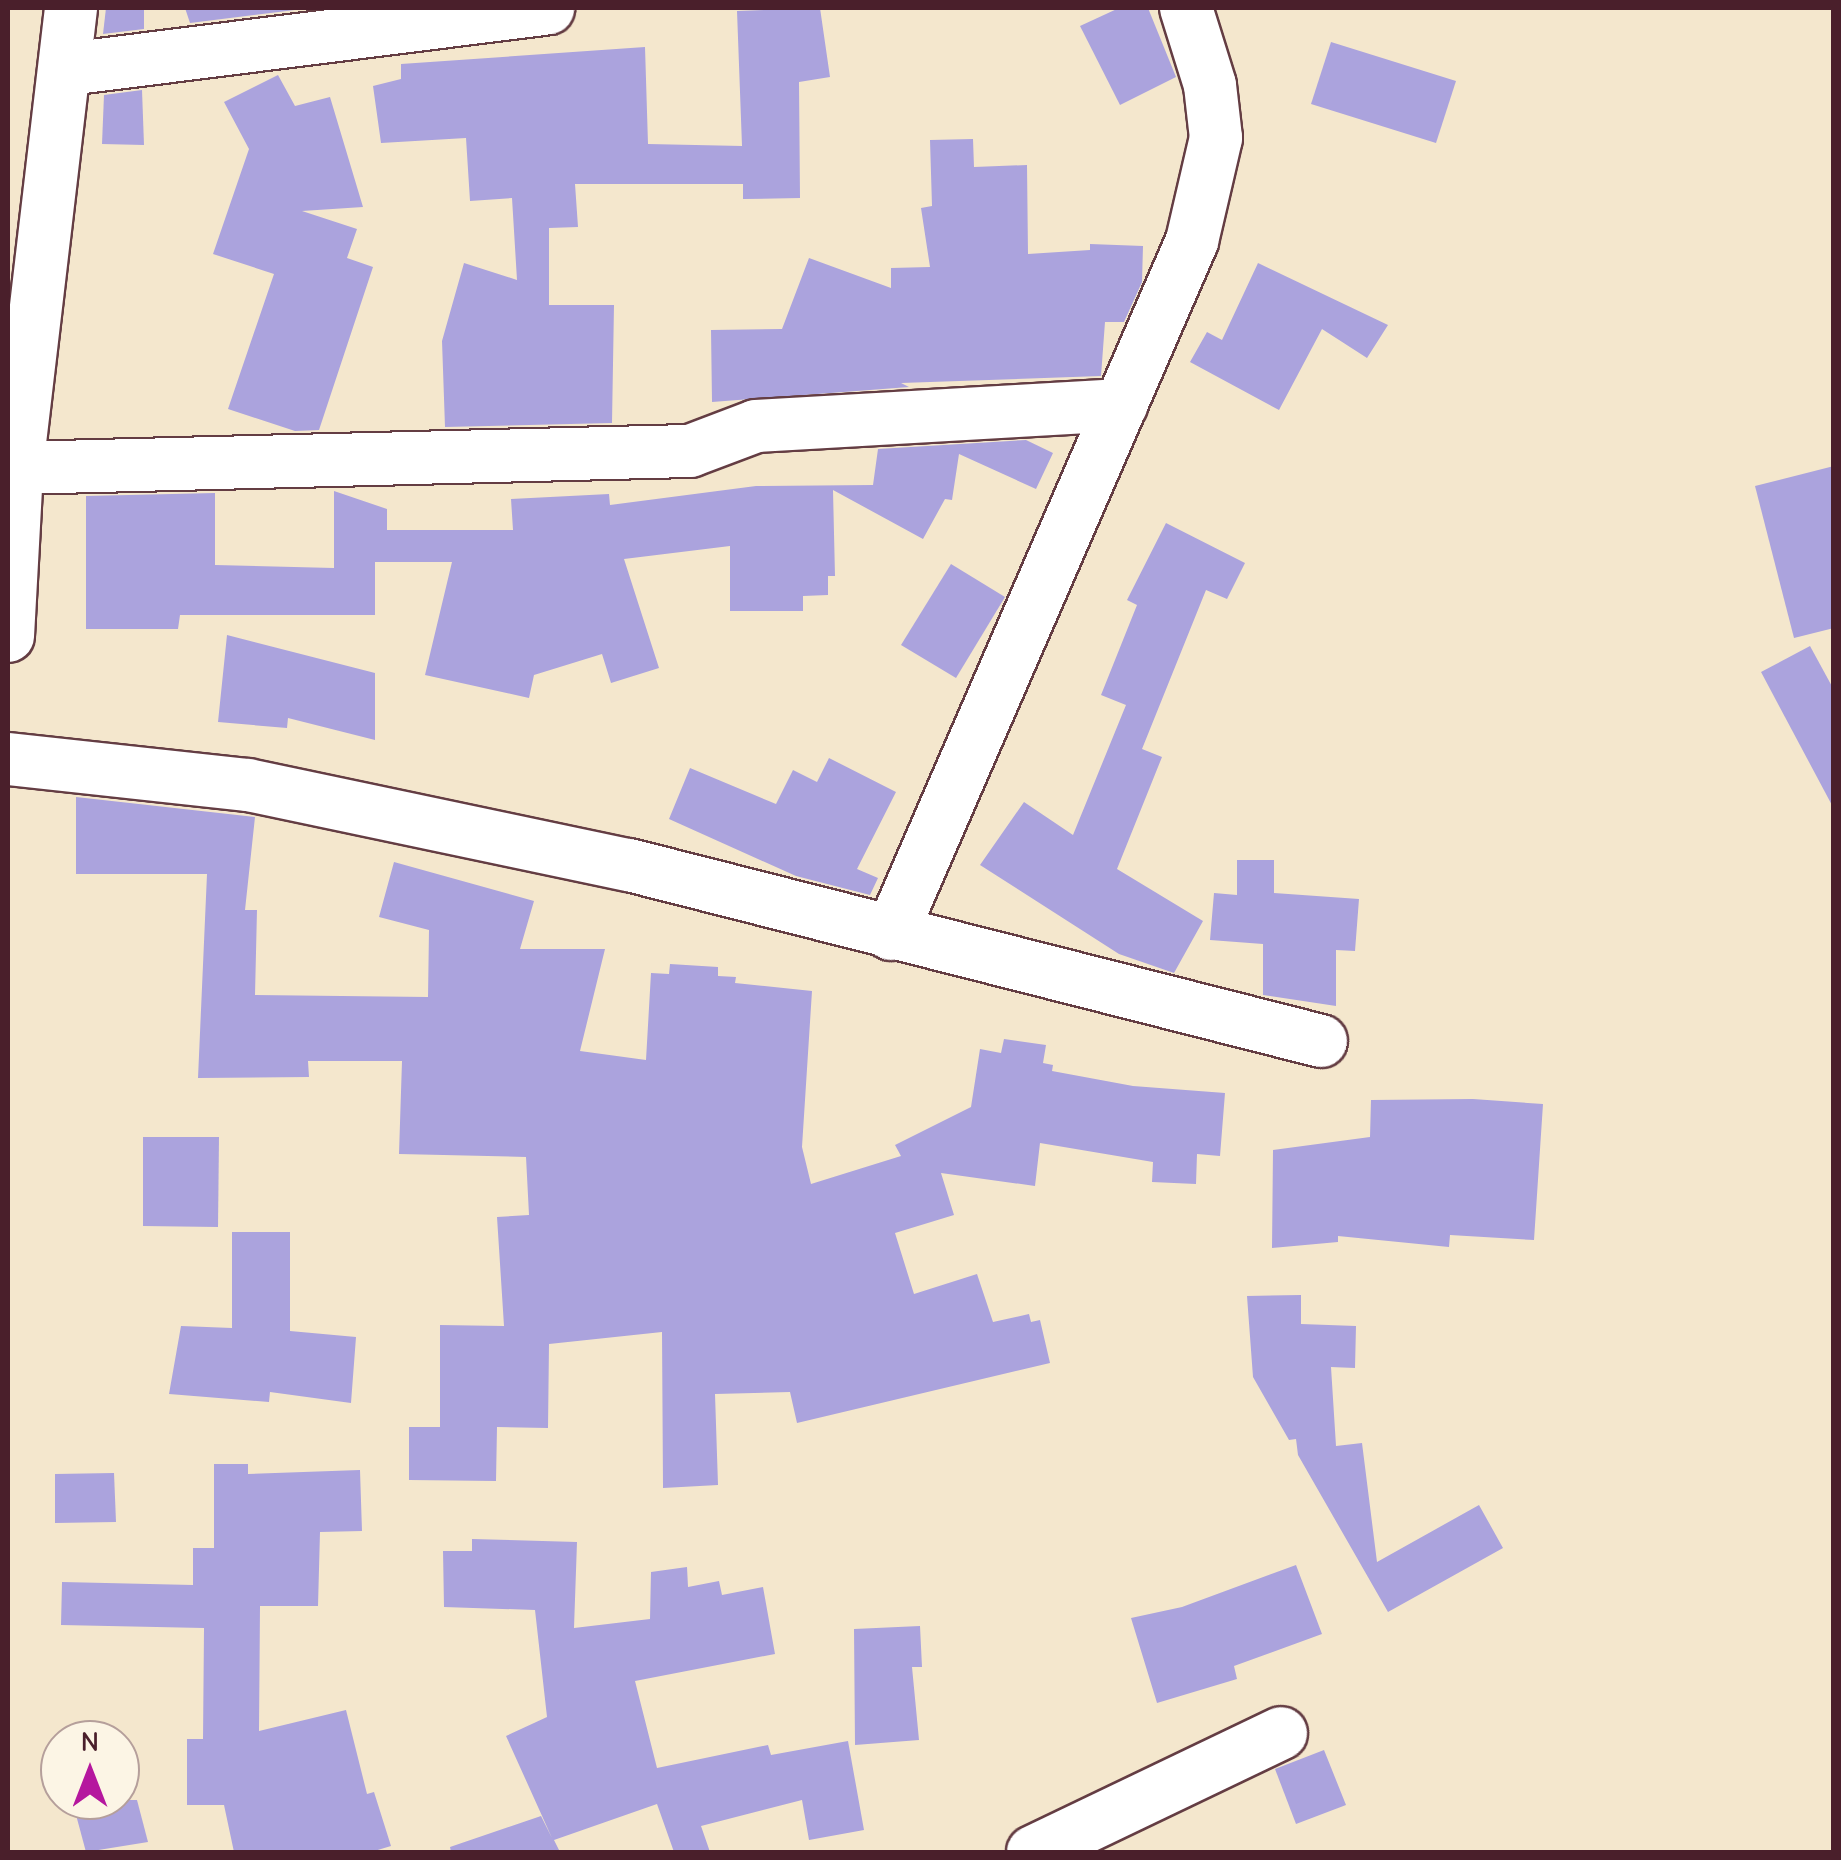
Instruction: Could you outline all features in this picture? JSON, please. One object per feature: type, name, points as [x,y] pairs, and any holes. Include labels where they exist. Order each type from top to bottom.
[{"type":"street","points":[[8,636],[18,468],[68,69],[72,8]]},
{"type":"street","points":[[68,69],[548,8]]},
{"type":"street","points":[[891,934],[1192,241],[1216,138],[1210,85],[1186,8]]},
{"type":"street","points":[[18,468],[690,451],[756,426],[1121,405]]},
{"type":"street","points":[[8,760],[248,785],[629,865],[1321,1042]]},
{"type":"street","points":[[1033,1852],[1281,1733]]},
{"type":"building","points":[[106,8],[144,8],[144,29],[103,34]]},
{"type":"building","points":[[185,8],[311,8],[190,23]]},
{"type":"building","points":[[820,8],[830,77],[799,82],[800,198],[743,199],[743,184],[575,184],[578,227],[549,228],[549,305],[614,305],[612,423],[445,427],[442,341],[464,263],[517,280],[512,198],[470,201],[466,138],[381,143],[373,86],[401,79],[401,64],[645,47],[648,144],[742,146],[737,11]]},
{"type":"building","points":[[1119,8],[1148,8],[1176,77],[1120,105],[1080,26]]},
{"type":"building","points":[[1331,42],[1456,81],[1436,143],[1311,104]]},
{"type":"building","points":[[278,75],[295,106],[330,97],[363,207],[302,211],[357,229],[347,258],[373,267],[319,430],[295,431],[228,409],[274,274],[213,254],[249,149],[224,102]]},
{"type":"building","points":[[142,90],[144,145],[102,144],[104,95]]},
{"type":"building","points":[[973,139],[974,167],[1027,165],[1028,254],[1090,250],[1090,244],[1143,246],[1142,282],[1124,322],[1105,322],[1101,376],[901,383],[909,387],[712,402],[711,330],[782,329],[809,258],[891,288],[891,268],[930,267],[921,208],[932,206],[930,140]]},
{"type":"building","points":[[1258,263],[1388,325],[1367,358],[1322,329],[1279,410],[1190,362],[1207,332],[1222,340]]},
{"type":"building","points":[[1026,440],[1053,453],[1036,489],[959,454],[952,500],[945,499],[923,539],[833,490],[835,576],[828,576],[828,595],[803,596],[803,611],[730,611],[730,546],[624,559],[659,668],[611,683],[602,654],[534,675],[529,698],[425,675],[452,562],[375,562],[375,615],[180,615],[178,629],[86,629],[86,496],[215,493],[215,565],[334,568],[334,491],[387,509],[387,530],[513,530],[511,499],[609,494],[610,505],[756,486],[873,485],[878,449]]},
{"type":"building","points":[[1834,466],[1834,628],[1794,638],[1755,486]]},
{"type":"building","points":[[1166,523],[1245,563],[1227,599],[1206,590],[1142,749],[1162,757],[1117,869],[1203,921],[1174,973],[1119,954],[980,865],[1024,802],[1073,835],[1126,705],[1101,695],[1137,605],[1127,600]]},
{"type":"building","points":[[951,564],[1005,597],[956,678],[901,645]]},
{"type":"building","points":[[227,635],[375,673],[375,740],[288,718],[287,728],[218,722]]},
{"type":"building","points":[[1810,646],[1834,690],[1834,809],[1761,672]]},
{"type":"building","points":[[829,758],[896,792],[857,869],[878,878],[870,895],[796,876],[669,819],[690,768],[776,804],[793,770],[817,782]]},
{"type":"building","points":[[76,797],[255,817],[245,910],[257,910],[255,995],[428,997],[429,930],[379,917],[394,862],[534,901],[520,949],[605,949],[580,1051],[646,1060],[651,973],[669,974],[670,964],[718,967],[718,976],[736,977],[735,983],[812,991],[802,1147],[811,1184],[901,1156],[895,1145],[971,1107],[980,1049],[1001,1053],[1004,1039],[1046,1045],[1043,1063],[1053,1065],[1052,1071],[1133,1086],[1225,1093],[1220,1156],[1197,1154],[1196,1184],[1152,1182],[1153,1162],[1040,1143],[1035,1186],[941,1173],[954,1215],[895,1233],[914,1294],[977,1274],[993,1322],[1029,1314],[1031,1322],[1040,1320],[1050,1363],[797,1423],[790,1392],[715,1394],[718,1485],[663,1488],[662,1332],[549,1344],[548,1428],[497,1427],[496,1481],[409,1480],[409,1427],[440,1427],[440,1325],[504,1326],[497,1217],[529,1215],[526,1157],[399,1154],[402,1061],[308,1061],[309,1077],[198,1078],[207,874],[76,874]]},
{"type":"building","points":[[1237,860],[1274,860],[1274,893],[1359,899],[1355,951],[1336,950],[1336,1006],[1263,995],[1263,944],[1210,940],[1214,893],[1237,895]]},
{"type":"building","points":[[1473,1099],[1543,1104],[1534,1240],[1450,1235],[1449,1247],[1338,1236],[1338,1242],[1272,1248],[1273,1150],[1370,1137],[1371,1100]]},
{"type":"building","points":[[143,1137],[219,1137],[218,1227],[143,1226]]},
{"type":"building","points":[[232,1232],[290,1232],[290,1331],[356,1337],[351,1403],[270,1392],[269,1402],[169,1394],[181,1326],[232,1328]]},
{"type":"building","points":[[1301,1295],[1301,1324],[1356,1326],[1355,1368],[1331,1367],[1336,1446],[1362,1443],[1377,1562],[1479,1505],[1503,1548],[1388,1612],[1298,1455],[1296,1439],[1289,1440],[1253,1377],[1247,1296]]},
{"type":"building","points":[[214,1464],[248,1464],[248,1474],[360,1470],[362,1531],[320,1532],[318,1606],[260,1606],[259,1731],[346,1710],[367,1794],[374,1792],[391,1846],[371,1852],[234,1852],[224,1805],[187,1805],[187,1739],[203,1739],[204,1628],[61,1625],[62,1582],[193,1585],[193,1548],[214,1548]]},
{"type":"building","points":[[114,1473],[116,1522],[55,1523],[55,1474]]},
{"type":"building","points":[[472,1539],[577,1542],[574,1628],[650,1619],[651,1572],[687,1567],[688,1587],[719,1581],[722,1595],[763,1587],[775,1654],[635,1681],[657,1768],[768,1745],[771,1755],[848,1741],[864,1830],[809,1840],[802,1800],[701,1826],[710,1852],[674,1852],[657,1804],[554,1840],[560,1852],[451,1852],[450,1847],[541,1816],[552,1838],[506,1736],[547,1717],[535,1610],[444,1607],[443,1551],[472,1551]]},
{"type":"building","points":[[1296,1565],[1322,1634],[1234,1666],[1237,1679],[1157,1703],[1131,1618],[1182,1607]]},
{"type":"building","points":[[920,1626],[922,1667],[912,1667],[919,1740],[855,1745],[854,1629]]},
{"type":"building","points":[[1324,1750],[1346,1805],[1296,1824],[1275,1769]]},
{"type":"building","points":[[140,1811],[148,1842],[86,1852],[77,1820],[140,1820]]}]
